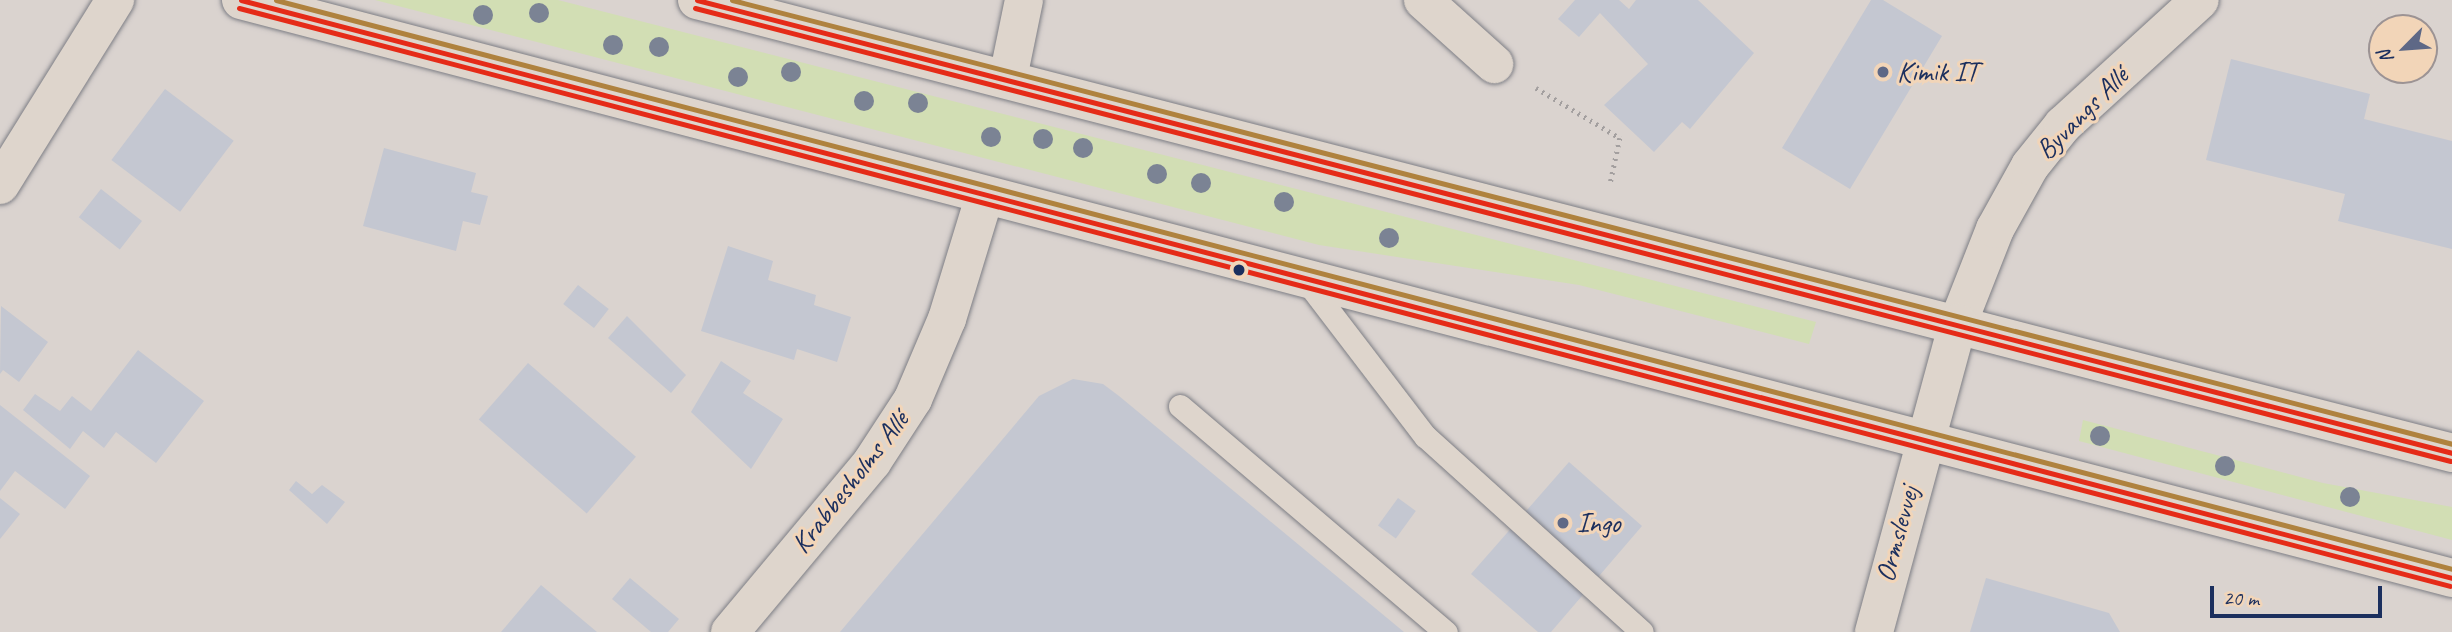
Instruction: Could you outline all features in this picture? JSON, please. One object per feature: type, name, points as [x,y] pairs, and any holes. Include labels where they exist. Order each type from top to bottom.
[{"type":"street","points":[[0,185],[115,0]]},
{"type":"street","points":[[241,0],[984,198],[1923,436],[2452,578]]},
{"type":"street","points":[[697,0],[1599,230],[2452,453]]},
{"type":"street","points":[[1008,78],[1024,0]]},
{"type":"street","points":[[1423,0],[1494,64]]},
{"type":"street","name":"Byvangs Allé","points":[[1923,436],[1958,323],[1995,229],[2030,166],[2063,125],[2200,0]]},
{"type":"street","name":"Krabbesholms Allé","points":[[730,632],[872,462],[913,399],[947,319],[984,198]]},
{"type":"street","name":"Ormslevvej","points":[[1874,632],[1923,436]]},
{"type":"lane","points":[[1304,278],[1425,436],[1642,632]]},
{"type":"lane","points":[[1180,406],[1446,632]]},
{"type":"path","points":[[1494,64],[1620,138],[1599,230]]},
{"type":"green space","points":[[375,0],[558,0],[1816,322],[1809,344],[1579,285],[1319,245]]},
{"type":"green space","points":[[2083,420],[2323,483],[2452,507],[2452,540],[2079,441]]},
{"type":"building","points":[[1575,0],[1619,0],[1629,9],[1636,0],[1698,0],[1754,53],[1690,129],[1682,122],[1654,152],[1604,105],[1648,64],[1600,13],[1579,37],[1558,19]]},
{"type":"building","points":[[1871,0],[1883,0],[1942,36],[1850,189],[1782,148]]},
{"type":"building","points":[[2231,59],[2370,94],[2364,119],[2452,141],[2452,249],[2338,221],[2345,194],[2206,160]]},
{"type":"building","points":[[165,89],[234,141],[180,212],[111,160]]},
{"type":"building","points":[[384,148],[476,173],[471,192],[488,196],[480,225],[463,221],[456,251],[363,226]]},
{"type":"building","points":[[101,189],[142,221],[120,249],[79,217]]},
{"type":"building","points":[[728,246],[773,261],[768,280],[816,295],[814,305],[851,317],[837,362],[797,349],[794,360],[701,331]]},
{"type":"building","points":[[578,285],[609,309],[594,328],[563,304]]},
{"type":"building","points":[[1,306],[48,342],[19,382],[3,370],[0,374]]},
{"type":"building","points":[[627,316],[686,375],[671,393],[608,338]]},
{"type":"building","points":[[138,350],[204,401],[156,463],[116,432],[104,448],[83,431],[70,449],[23,410],[35,394],[60,411],[72,396],[91,411]]},
{"type":"building","points":[[721,361],[751,381],[743,393],[783,419],[751,469],[691,412]]},
{"type":"building","points":[[528,363],[636,457],[587,513],[479,420]]},
{"type":"building","points":[[1073,379],[1103,384],[1119,396],[1404,632],[840,632],[1039,396]]},
{"type":"building","points":[[0,405],[90,476],[65,509],[15,471],[0,491]]},
{"type":"building","points":[[1569,462],[1642,526],[1551,632],[1538,632],[1471,574]]},
{"type":"building","points":[[296,481],[312,494],[322,485],[345,502],[327,524],[289,490]]},
{"type":"building","points":[[0,498],[20,514],[0,539]]},
{"type":"building","points":[[1398,498],[1416,511],[1396,538],[1378,526]]},
{"type":"building","points":[[630,578],[679,619],[668,632],[651,632],[612,599]]},
{"type":"building","points":[[1986,578],[2109,613],[2120,632],[1970,632]]},
{"type":"building","points":[[541,585],[597,632],[501,632]]},
{"type":"transit line","points":[[241,0],[2452,578]]},
{"type":"transit line","points":[[276,0],[2452,569]]},
{"type":"transit line","points":[[697,0],[2452,453]]},
{"type":"transit line","points":[[732,0],[2452,444]]},
{"type":"transit line","points":[[239,8],[2450,586]]},
{"type":"transit line","points":[[695,8],[2450,461]]},
{"type":"place","name":"Kimik IT","points":[[1883,72]]},
{"type":"place","name":"Ingo","points":[[1563,523]]}]
